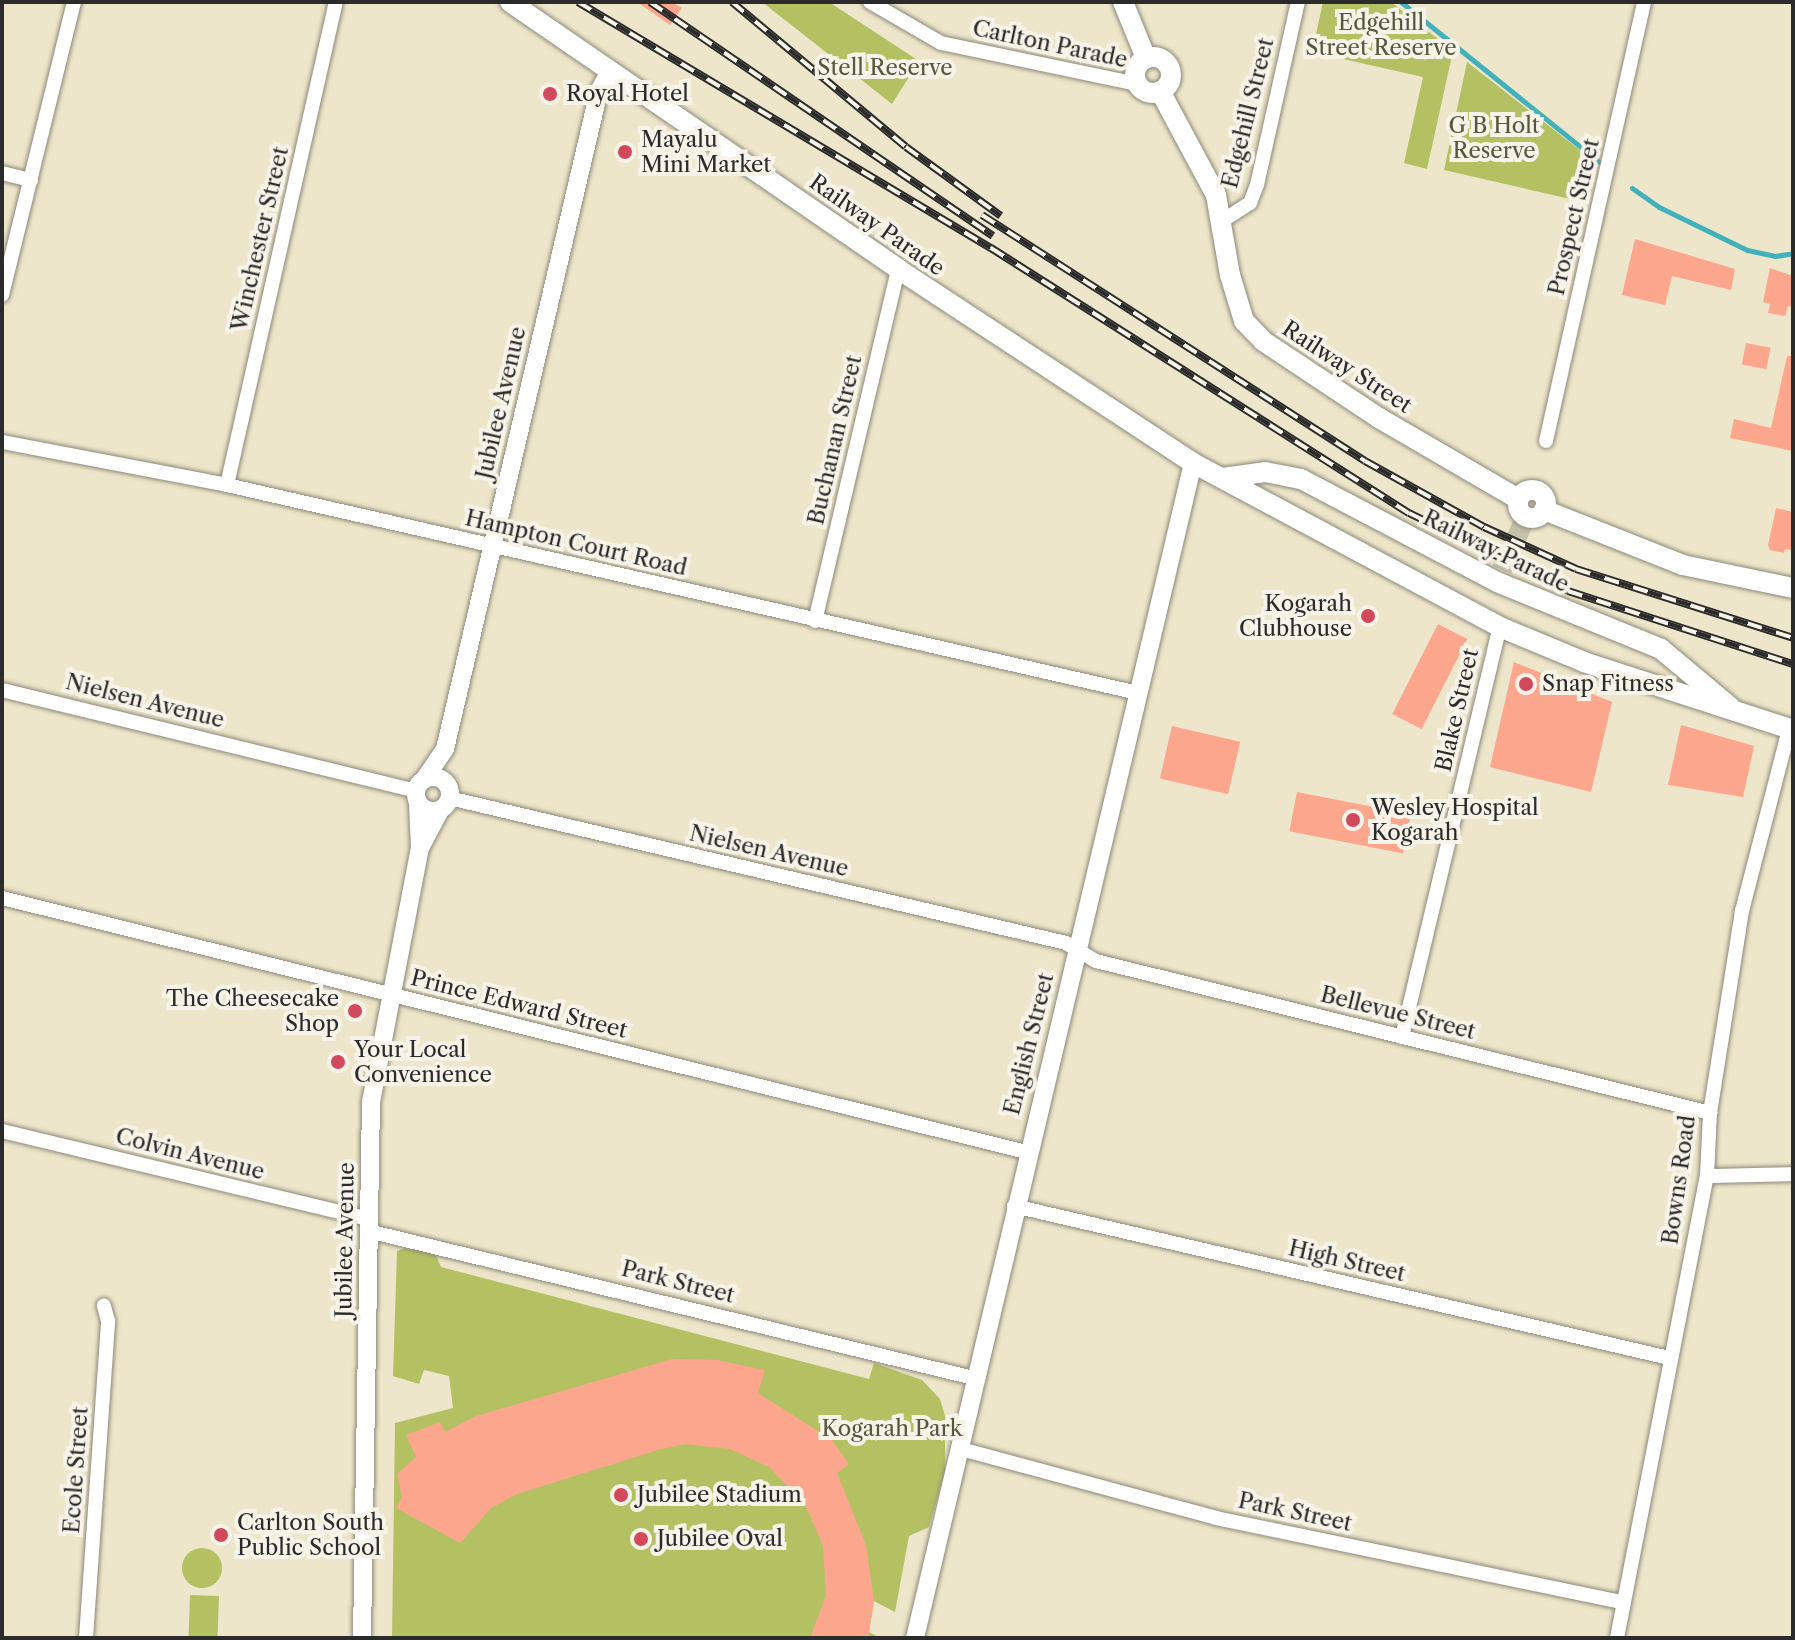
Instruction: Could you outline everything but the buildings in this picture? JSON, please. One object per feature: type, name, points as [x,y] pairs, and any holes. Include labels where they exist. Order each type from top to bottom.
[{"type":"main road","name":"Railway Parade","points":[[510,2],[898,269],[1193,463],[1500,627],[1660,688],[1791,729]]},
{"type":"main road","points":[[1123,2],[1146,58]]},
{"type":"main road","points":[[1146,58],[1158,58],[1170,71],[1168,83],[1160,91],[1145,91],[1138,84],[1136,69],[1146,58]]},
{"type":"main road","name":"Railway Street","points":[[1160,91],[1196,153],[1222,221],[1235,300],[1244,321],[1263,341],[1528,512],[1683,565],[1793,588]]},
{"type":"main road","name":"Railway Parade","points":[[1223,478],[1265,472],[1301,479],[1499,576],[1647,643],[1671,656],[1734,711]]},
{"type":"main road","points":[[1647,643],[1666,664],[1660,688]]},
{"type":"street","points":[[2,295],[74,2]]},
{"type":"street","name":"Winchester Street","points":[[227,485],[336,2]]},
{"type":"street","name":"Carlton Parade","points":[[870,2],[941,43],[1138,84]]},
{"type":"street","name":"Edgehill Street","points":[[1222,221],[1250,203],[1257,185],[1298,2]]},
{"type":"street","name":"Prospect Street","points":[[1546,441],[1644,2]]},
{"type":"street","name":"Jubilee Avenue","points":[[420,848],[445,797],[445,749],[599,91],[610,71]]},
{"type":"street","points":[[2,173],[31,180]]},
{"type":"street","name":"Buchanan Street","points":[[815,621],[898,269]]},
{"type":"street","name":"Hampton Court Road","points":[[2,442],[227,485],[1138,693]]},
{"type":"street","name":"English Street","points":[[915,1638],[978,1379],[1026,1152],[1078,949],[1193,463]]},
{"type":"street","name":"Blake Street","points":[[1402,1037],[1500,627]]},
{"type":"street","name":"Nielsen Avenue","points":[[2,690],[419,791]]},
{"type":"street","name":"Bowns Road","points":[[1617,1638],[1669,1358],[1707,1176],[1710,1113],[1742,911],[1791,729]]},
{"type":"street","name":"Jubilee Avenue","points":[[362,1638],[371,1102],[420,848],[419,791],[445,749]]},
{"type":"street","points":[[438,778],[445,797],[430,811],[419,791],[438,778]]},
{"type":"street","name":"Nielsen Avenue","points":[[445,797],[1078,949]]},
{"type":"street","name":"Prince Edward Street","points":[[2,898],[1026,1152]]},
{"type":"street","name":"Bellevue Street","points":[[1078,949],[1096,961],[1710,1113]]},
{"type":"street","name":"Colvin Avenue","points":[[2,1131],[368,1225]]},
{"type":"street","points":[[1707,1176],[1793,1174]]},
{"type":"street","name":"High Street","points":[[1014,1206],[1669,1358]]},
{"type":"street","name":"Park Street","points":[[368,1225],[978,1379]]},
{"type":"street","name":"Ecole Street","points":[[86,1638],[108,1321],[104,1306]]},
{"type":"street","name":"Park Street","points":[[961,1449],[1216,1518],[1623,1602]]},
{"type":"green space","name":"Stell Reserve","points":[[762,2],[829,2],[919,61],[892,104]]},
{"type":"green space","name":"Edgehill Street Reserve","points":[[1323,2],[1391,2],[1453,51],[1427,169],[1404,163],[1423,77],[1312,52]]},
{"type":"green space","name":"G B Holt Reserve","points":[[1467,62],[1581,151],[1570,199],[1444,170]]},
{"type":"green space","name":"Jubilee Stadium","points":[[406,1248],[435,1253],[441,1267],[869,1379],[874,1363],[922,1380],[940,1399],[945,1416],[945,1471],[929,1527],[909,1536],[895,1612],[874,1601],[869,1632],[880,1638],[392,1638],[395,1423],[453,1408],[449,1376],[424,1370],[419,1384],[393,1376],[397,1251]]},
{"type":"green space","points":[[202,1548],[216,1554],[222,1568],[216,1582],[202,1588],[188,1582],[182,1568],[188,1554]]},
{"type":"green space","points":[[190,1595],[219,1596],[218,1638],[188,1638]]},
{"type":"waterway","points":[[1401,2],[1599,162]]},
{"type":"waterway","points":[[1632,188],[1659,207],[1747,250],[1775,256],[1793,253]]},
{"type":"tunnel","points":[[1502,570],[1524,521]]},
{"type":"railway","points":[[578,2],[991,248],[1409,513],[1568,591],[1793,664]]},
{"type":"railway","points":[[650,2],[993,236]]},
{"type":"railway","points":[[732,2],[906,147],[1001,216]]},
{"type":"railway","points":[[982,215],[1365,461],[1484,527],[1576,569],[1793,638]]},
{"type":"place","name":"Royal Hotel","points":[[550,94]]},
{"type":"place","name":"Mayalu Mini Market","points":[[625,152]]},
{"type":"place","name":"Kogarah Clubhouse","points":[[1368,616]]},
{"type":"place","name":"Snap Fitness","points":[[1526,684]]},
{"type":"place","name":"Wesley Hospital Kogarah","points":[[1353,820]]},
{"type":"place","name":"The Cheesecake Shop","points":[[355,1011]]},
{"type":"place","name":"Your Local Convenience","points":[[338,1062]]},
{"type":"place","name":"Jubilee Stadium","points":[[621,1495]]},
{"type":"place","name":"Carlton South Public School","points":[[221,1535]]},
{"type":"place","name":"Jubilee Oval","points":[[641,1539]]},
{"type":"park label","name":"Kogarah Park","points":[[892,1429]]}]
